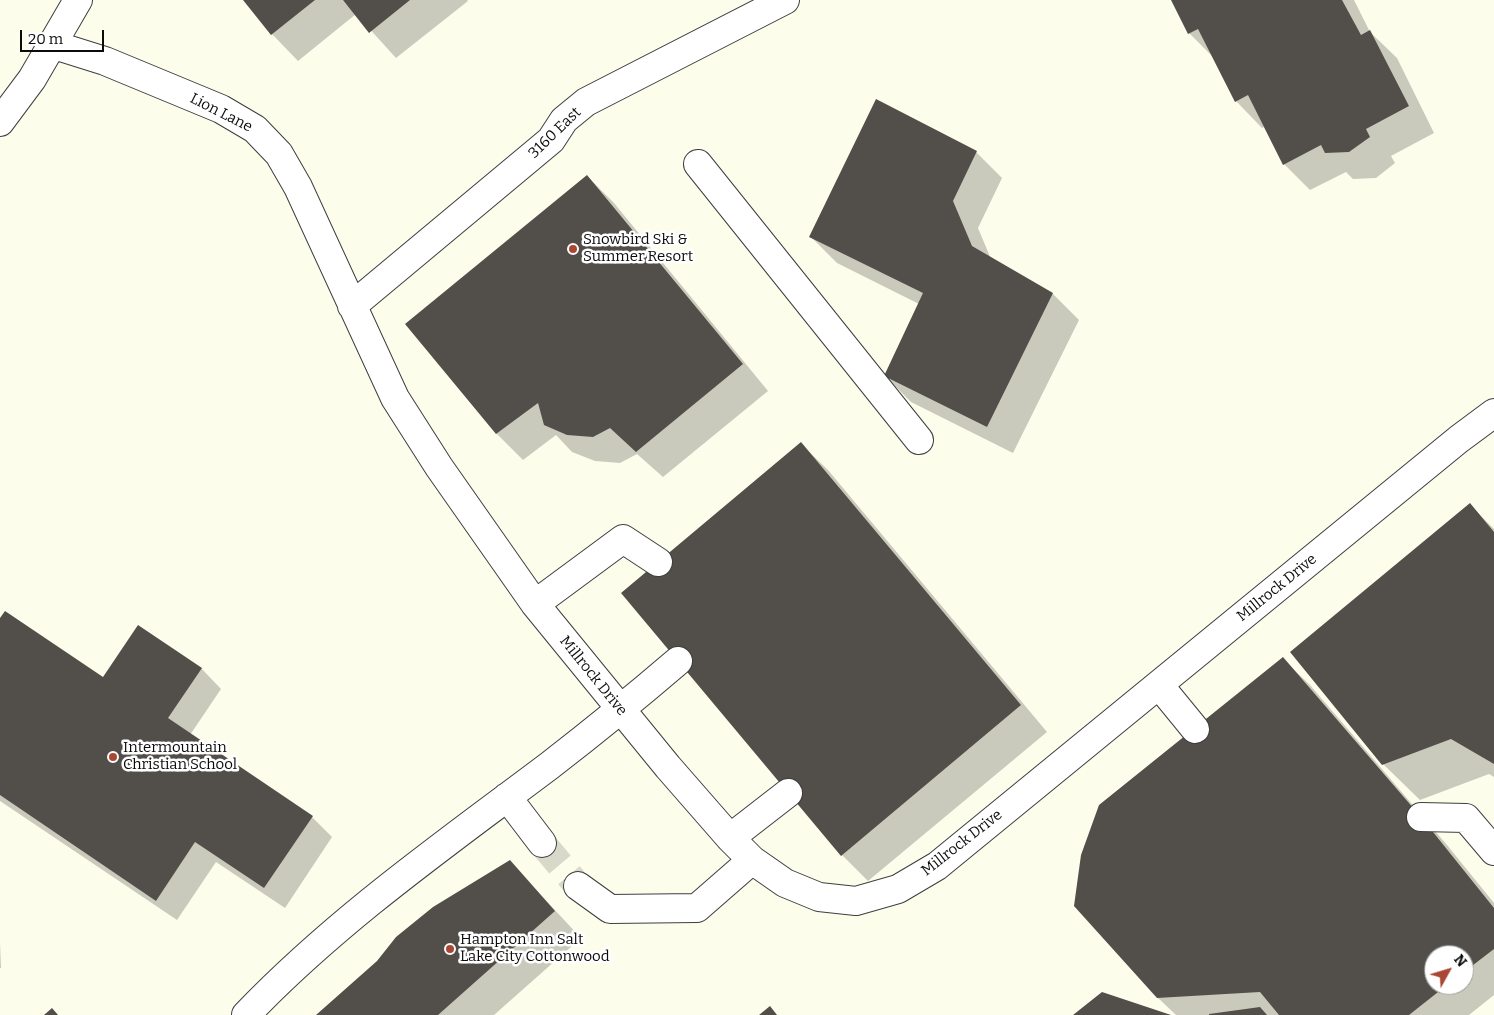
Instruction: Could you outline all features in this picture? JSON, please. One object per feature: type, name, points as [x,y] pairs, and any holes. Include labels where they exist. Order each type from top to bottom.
[{"type":"street","points":[[0,122],[32,79],[78,0]]},
{"type":"street","name":"3160 East","points":[[352,306],[551,140],[564,120],[586,102],[785,0]]},
{"type":"street","name":"Lion Lane","points":[[54,44],[114,64],[221,109],[255,129],[279,154],[298,187],[352,306]]},
{"type":"street","points":[[698,164],[919,440]]},
{"type":"street","name":"Millrock Drive","points":[[352,306],[395,398],[439,467],[534,604],[621,710],[730,838],[752,860],[785,883],[819,897],[856,901],[898,889],[937,866],[1451,445],[1494,414]]},
{"type":"street","points":[[534,604],[623,539],[658,562]]},
{"type":"street","points":[[246,1015],[276,984],[379,893],[621,710],[678,661]]},
{"type":"street","points":[[1159,685],[1195,729]]},
{"type":"street","points":[[730,838],[788,793]]},
{"type":"street","points":[[507,797],[542,843]]},
{"type":"street","points":[[1421,817],[1466,818],[1494,852]]},
{"type":"street","points":[[578,886],[610,909],[697,908],[752,860]]},
{"type":"building","points":[[243,0],[315,0],[271,35]]},
{"type":"building","points":[[343,0],[410,0],[369,33]]},
{"type":"building","points":[[1171,0],[1342,0],[1361,35],[1370,30],[1409,106],[1366,129],[1370,137],[1349,152],[1325,153],[1321,145],[1283,165],[1248,95],[1235,102],[1198,29],[1188,34]]},
{"type":"building","points":[[876,99],[977,151],[953,201],[972,246],[1053,293],[987,427],[884,376],[923,293],[809,237]]},
{"type":"building","name":"Snowbird Ski & Summer Resort","points":[[587,175],[743,364],[636,452],[610,428],[593,437],[567,435],[544,425],[538,403],[496,434],[405,324]]},
{"type":"building","points":[[801,442],[1021,705],[841,856],[621,593]]},
{"type":"building","points":[[1470,503],[1494,532],[1494,764],[1451,739],[1382,765],[1290,652]]},
{"type":"building","name":"Intermountain Christian School","points":[[5,611],[103,677],[138,625],[202,668],[168,718],[313,816],[264,888],[195,842],[156,901],[0,795],[0,618]]},
{"type":"building","points":[[1283,657],[1421,817],[1494,908],[1494,949],[1474,964],[1474,945],[1424,945],[1424,995],[1434,995],[1409,1015],[1279,1015],[1260,992],[1157,998],[1074,906],[1081,855],[1099,805]]},
{"type":"building","name":"Hampton Inn Salt Lake City Cottonwood","points":[[510,860],[555,911],[438,1015],[316,1015],[377,961],[396,937],[433,907]]},
{"type":"building","points":[[1102,992],[1171,1015],[1073,1015]]},
{"type":"building","points":[[770,1006],[777,1015],[759,1015]]},
{"type":"building","points":[[1260,1007],[1267,1015],[1209,1015],[1209,1014]]},
{"type":"building","points":[[52,1008],[58,1015],[44,1015]]},
{"type":"tunnel","points":[[542,843],[578,886]]},
{"type":"place","name":"Snowbird Ski & Summer Resort","points":[[573,249]]},
{"type":"place","name":"Intermountain Christian School","points":[[113,757]]},
{"type":"place","name":"Hampton Inn Salt Lake City Cottonwood","points":[[450,949]]}]
